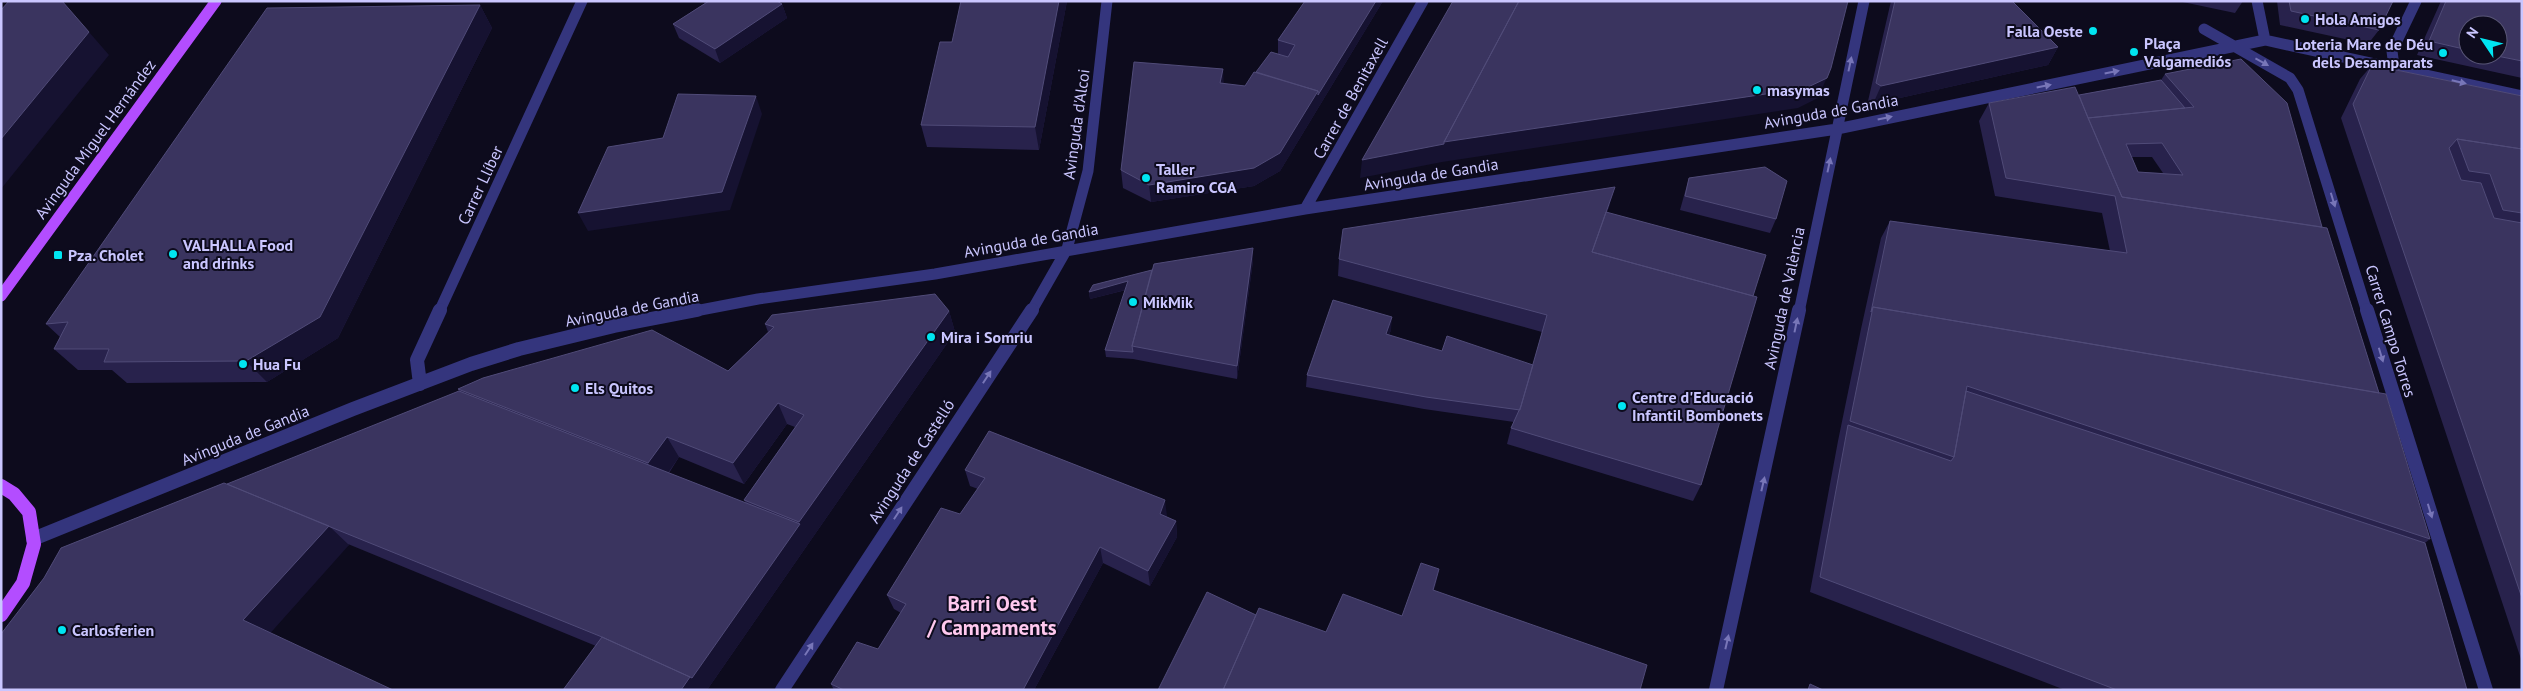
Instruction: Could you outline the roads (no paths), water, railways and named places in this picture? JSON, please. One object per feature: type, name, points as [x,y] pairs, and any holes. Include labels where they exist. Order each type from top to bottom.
[{"type":"main road","name":"Avinguda Miguel Hernández","points":[[1,296],[216,1]]},
{"type":"main road","points":[[1,486],[14,494],[29,512],[34,544],[22,583],[1,615]]},
{"type":"street","name":"Carrer Llíber","points":[[420,384],[417,360],[582,1]]},
{"type":"street","name":"Avinguda d'Alcoi","points":[[1067,249],[1088,171],[1107,1]]},
{"type":"street","name":"Carrer de Benitaxell","points":[[1305,209],[1423,1]]},
{"type":"street","name":"Avinguda de València","points":[[1716,690],[1774,431],[1864,1]]},
{"type":"street","points":[[2257,1],[2265,40]]},
{"type":"street","points":[[2394,67],[2392,51],[2416,1]]},
{"type":"street","name":"Carrer Campo Torres","points":[[2204,29],[2290,78],[2298,90],[2486,690]]},
{"type":"street","points":[[2233,46],[2265,40],[2522,96]]},
{"type":"street","name":"Avinguda de Gandia","points":[[33,539],[420,384],[519,349],[614,326],[758,300],[935,274],[1067,249],[1305,209],[1837,129],[2233,46]]},
{"type":"street","name":"Avinguda de Castelló","points":[[782,690],[1047,287],[1067,249]]},
{"type":"place","name":"Hola Amigos","points":[[2305,19]]},
{"type":"place","name":"Falla Oeste","points":[[2093,31]]},
{"type":"place","name":"Plaça Valgamediós","points":[[2134,52]]},
{"type":"place","name":"Loteria Mare de Déu dels Desamparats","points":[[2443,53]]},
{"type":"place","name":"masymas","points":[[1757,90]]},
{"type":"place","name":"Taller Ramiro CGA","points":[[1146,178]]},
{"type":"place","name":"VALHALLA Food and drinks","points":[[173,254]]},
{"type":"place","name":"Pza. Cholet","points":[[58,255]]},
{"type":"place","name":"MikMik","points":[[1133,302]]},
{"type":"place","name":"Mira i Somriu","points":[[931,337]]},
{"type":"place","name":"Hua Fu","points":[[243,364]]},
{"type":"place","name":"Els Quitos","points":[[575,388]]},
{"type":"place","name":"Centre d'Educació Infantil Bombonets","points":[[1622,406]]},
{"type":"place","name":"Carlosferien","points":[[62,630]]},
{"type":"district","name":"Barri Oest / Campaments","points":[[992,616]]}]
